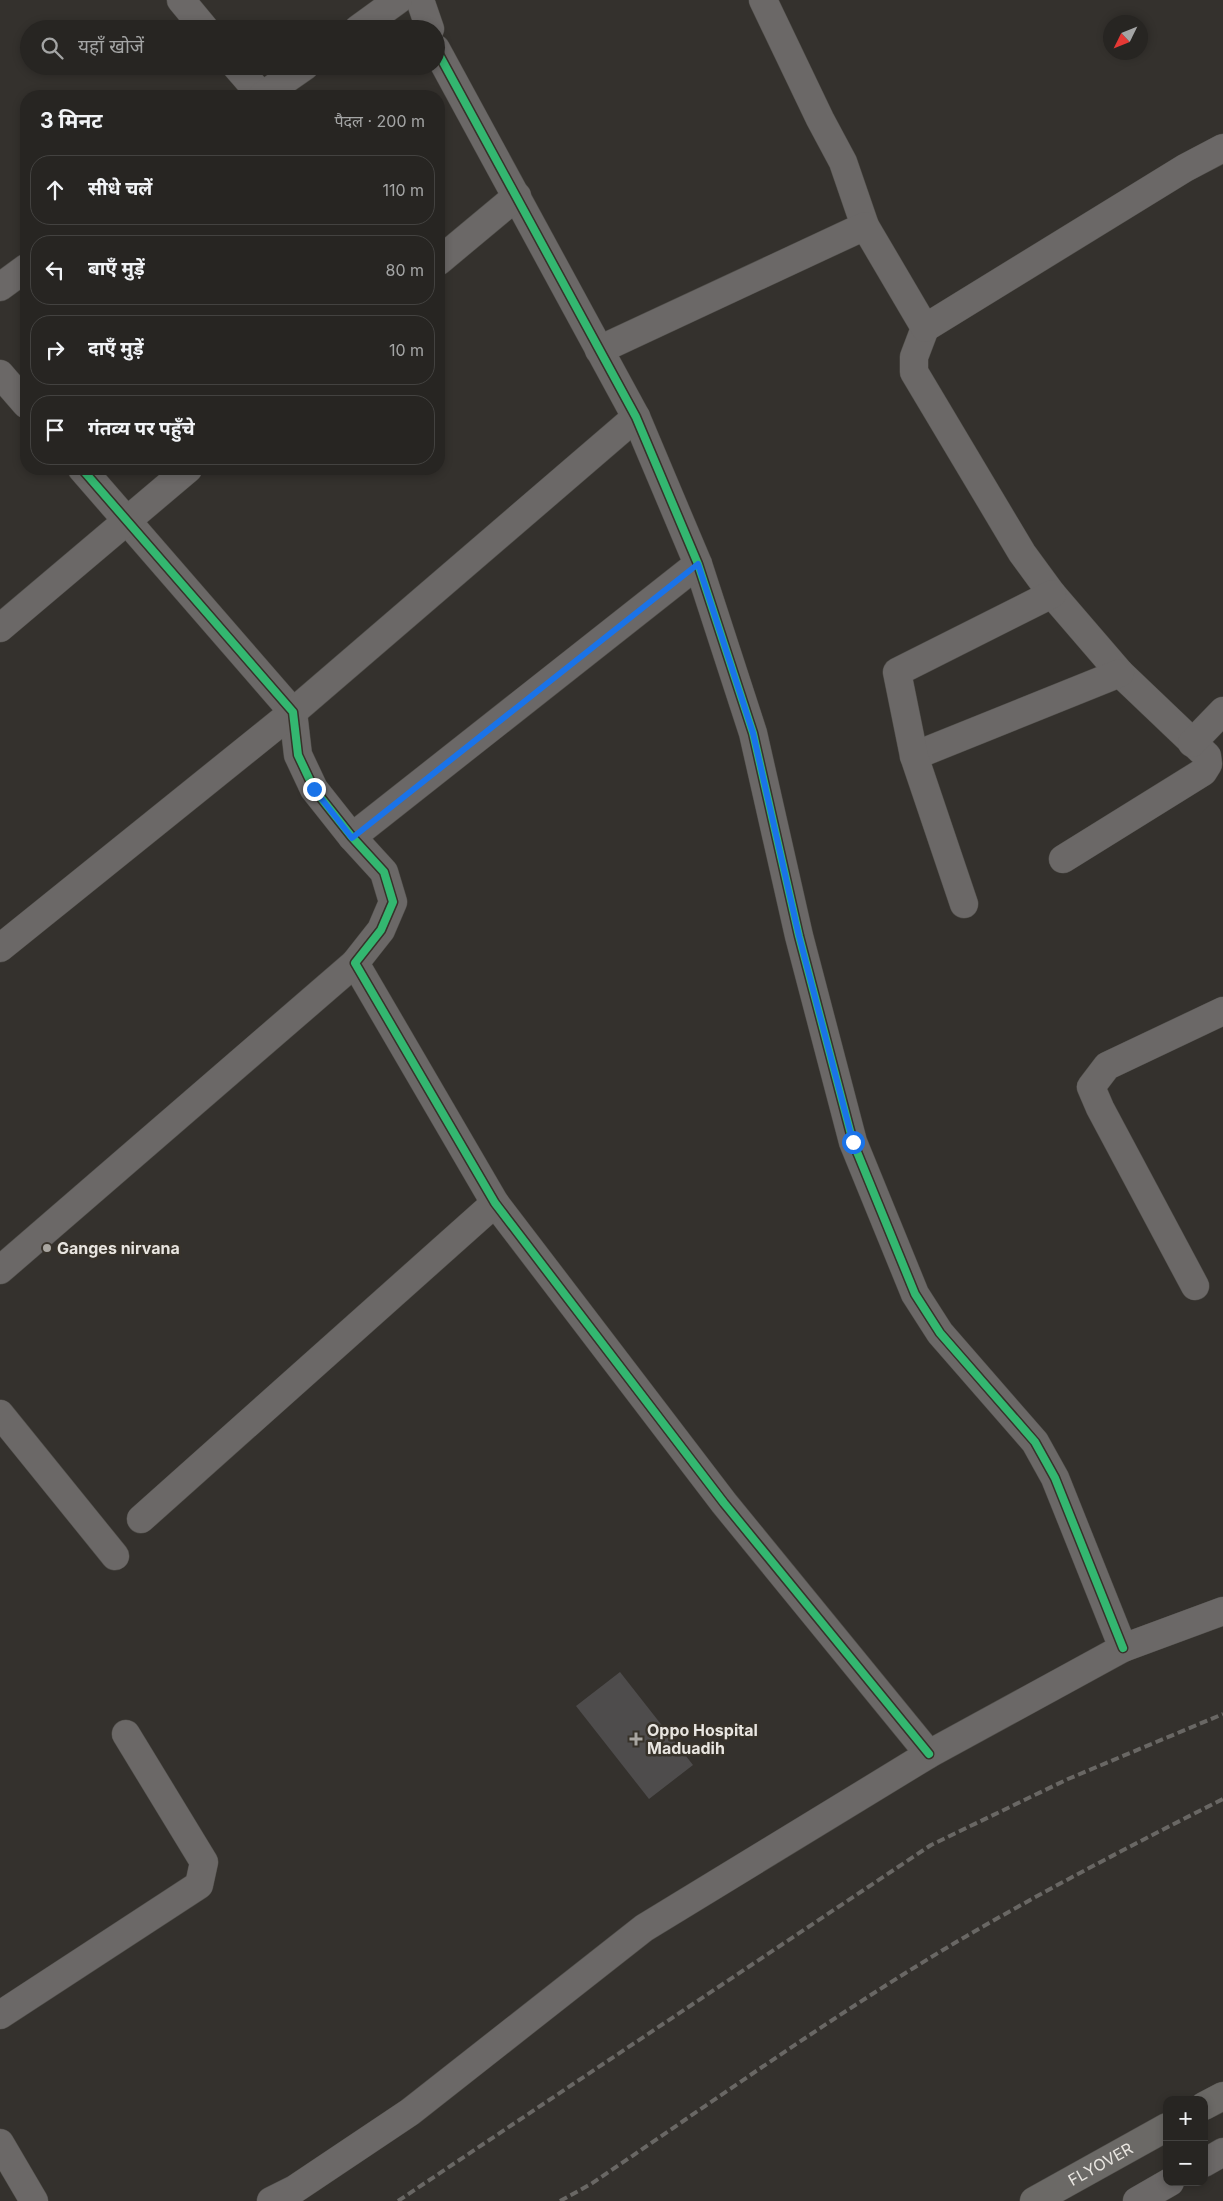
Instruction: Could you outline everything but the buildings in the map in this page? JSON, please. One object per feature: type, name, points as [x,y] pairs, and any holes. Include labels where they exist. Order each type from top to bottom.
[{"type":"main road","points":[[1208,2104],[1223,2096]]},
{"type":"main road","name":"FLYOVER","points":[[1034,2201],[1163,2129]]},
{"type":"street","points":[[181,0],[198,20]]},
{"type":"street","points":[[370,20],[398,0]]},
{"type":"street","points":[[420,0],[427,20]]},
{"type":"street","points":[[763,0],[820,119],[843,162],[865,226],[925,328]]},
{"type":"street","points":[[445,65],[636,417],[698,564],[753,733],[799,936],[853,1142],[915,1294],[940,1333],[1035,1442],[1055,1478],[1123,1648]]},
{"type":"street","points":[[244,75],[257,90]]},
{"type":"street","points":[[271,90],[292,75]]},
{"type":"street","points":[[1063,859],[1203,772],[1208,764],[1207,756],[1120,674],[1052,594],[1022,552],[914,372],[914,357],[925,328],[1177,173],[1223,148]]},
{"type":"street","points":[[445,256],[517,196]]},
{"type":"street","points":[[599,350],[865,226]]},
{"type":"street","points":[[0,287],[20,272]]},
{"type":"street","points":[[0,374],[20,397]]},
{"type":"street","points":[[0,948],[293,712],[636,417]]},
{"type":"street","points":[[0,1270],[355,963],[381,930],[393,902],[384,872],[352,838],[314,789],[298,755],[293,712],[87,475]]},
{"type":"street","points":[[0,628],[181,475]]},
{"type":"street","points":[[352,838],[698,564]]},
{"type":"street","points":[[964,904],[914,756],[897,672],[1052,594]]},
{"type":"street","points":[[914,756],[1120,674]]},
{"type":"street","points":[[1192,743],[1223,711]]},
{"type":"street","points":[[355,963],[495,1203],[724,1503],[929,1754]]},
{"type":"street","points":[[1195,1286],[1100,1108],[1091,1087],[1107,1066],[1223,1011]]},
{"type":"street","points":[[141,1519],[495,1203]]},
{"type":"street","points":[[0,1414],[115,1556]]},
{"type":"street","points":[[271,2201],[295,2188],[410,2112],[644,1928],[929,1754],[1123,1648],[1223,1611]]},
{"type":"street","points":[[0,2015],[199,1885],[204,1862],[126,1734]]},
{"type":"street","points":[[0,2143],[34,2201]]},
{"type":"street","points":[[1208,2161],[1223,2152]]},
{"type":"street","points":[[1137,2201],[1163,2186]]},
{"type":"railway","points":[[398,2201],[931,1845],[1068,1779],[1223,1714]]},
{"type":"railway","points":[[560,2201],[591,2184],[861,2001],[953,1944],[1087,1869],[1223,1799]]},
{"type":"cycle path","points":[[445,66],[636,417],[698,564],[753,733],[799,936],[853,1142],[915,1294],[940,1333],[1035,1442],[1055,1478],[1123,1648]]},
{"type":"cycle path","points":[[87,475],[293,712],[298,755],[314,789],[352,837],[384,872],[393,902],[381,930],[355,963],[495,1203],[724,1503],[929,1754]]},
{"type":"place","name":"Ganges nirvana","points":[[47,1248]]},
{"type":"place","name":"Oppo Hospital Maduadih","points":[[636,1739]]},
{"type":"route","points":[[314,789],[352,838],[698,564],[753,733],[799,936],[853,1142]]}]
